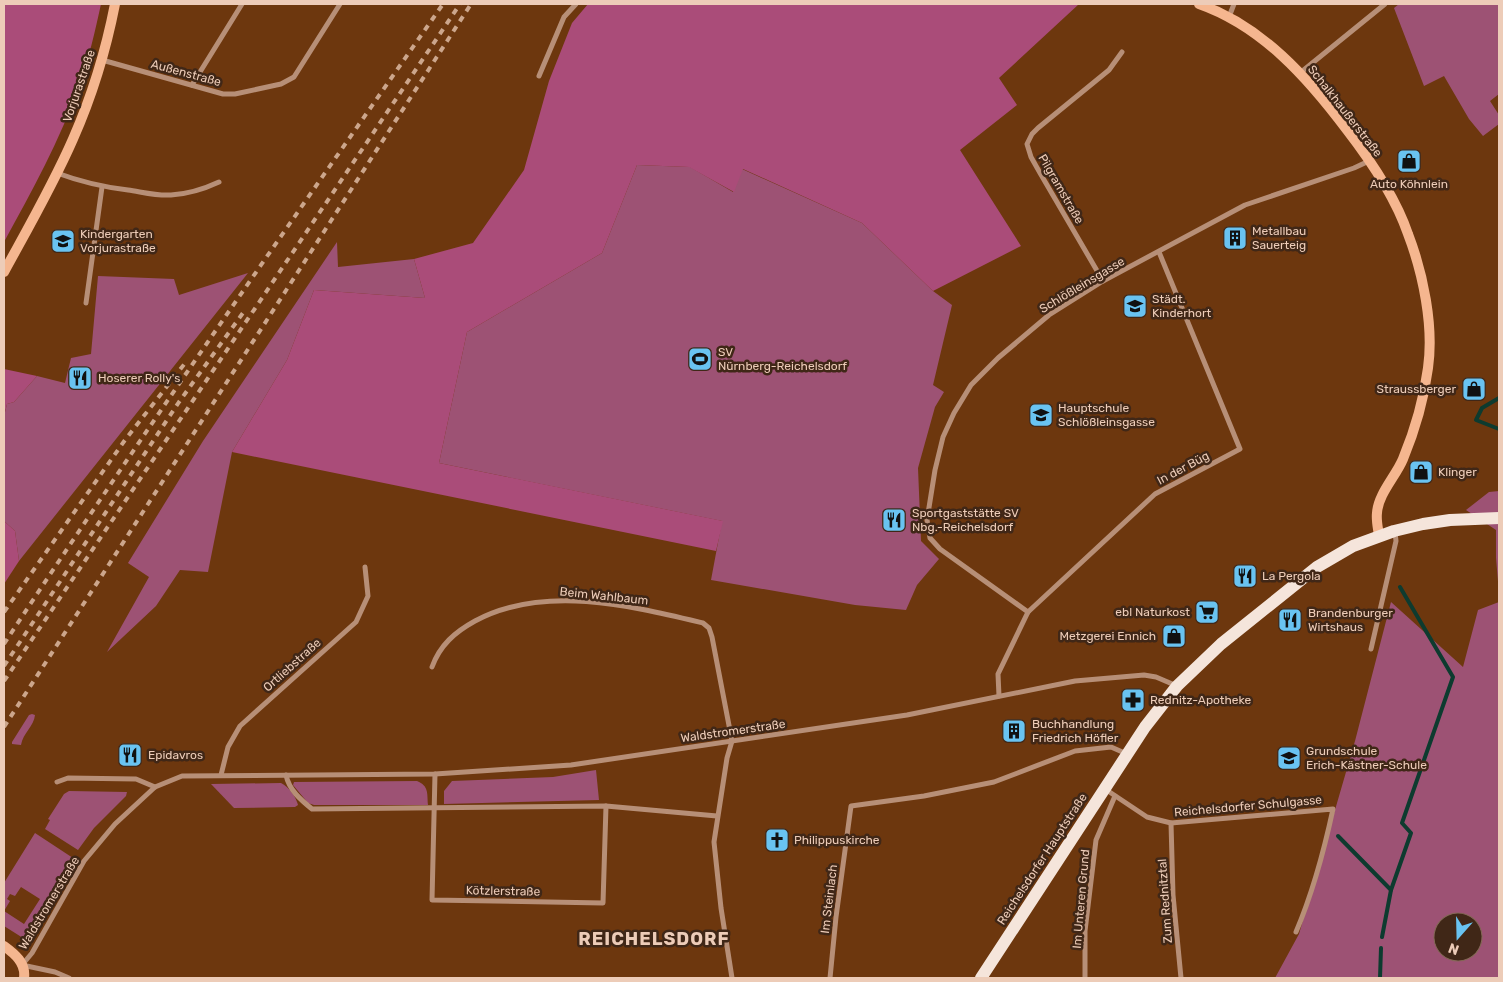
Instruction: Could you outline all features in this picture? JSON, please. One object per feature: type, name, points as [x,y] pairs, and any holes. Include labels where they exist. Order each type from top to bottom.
[{"type":"main road","name":"Vorjurastraße","points":[[4,272],[57,174],[85,112],[102,60],[115,4]]},
{"type":"main road","name":"Schalkhaußerstraße","points":[[1199,4],[1229,16],[1262,38],[1300,72],[1340,120],[1369,160],[1408,233],[1423,285],[1429,344],[1429,366],[1425,388],[1407,449],[1396,474],[1378,506],[1376,518],[1379,536]]},
{"type":"main road","name":"Reichelsdorfer Hauptstraße","points":[[981,978],[1110,793],[1127,754],[1145,728],[1177,686],[1221,644],[1317,567],[1341,552],[1394,531],[1450,520],[1499,518]]},
{"type":"main road","points":[[4,946],[19,959],[24,978]]},
{"type":"street","points":[[192,85],[242,4]]},
{"type":"street","name":"Außenstraße","points":[[102,60],[224,94],[235,94],[281,84],[294,77],[340,4]]},
{"type":"street","points":[[539,76],[564,17],[576,4]]},
{"type":"street","points":[[1229,16],[1234,4]]},
{"type":"street","points":[[1300,72],[1385,4]]},
{"type":"street","name":"Pilgramstraße","points":[[1103,281],[1040,173],[1028,150],[1027,144],[1032,134],[1038,128],[1109,70],[1122,52]]},
{"type":"street","name":"Schlößleinsgasse","points":[[1028,612],[940,549],[930,538],[927,520],[935,470],[943,438],[954,413],[971,385],[998,358],[1049,315],[1103,281],[1245,205],[1354,168],[1369,160]]},
{"type":"street","points":[[57,174],[102,187],[156,195],[171,195],[204,189],[219,182]]},
{"type":"street","points":[[86,303],[102,187]]},
{"type":"street","name":"In der Büg","points":[[999,696],[998,674],[1028,612],[1155,494],[1240,449],[1159,252]]},
{"type":"street","points":[[1371,649],[1396,541],[1394,531]]},
{"type":"street","name":"Ortliebstraße","points":[[221,775],[228,746],[240,726],[356,622],[368,596],[366,567]]},
{"type":"street","name":"Beim Wahlbaum","points":[[432,667],[436,655],[445,644],[467,625],[494,612],[528,603],[569,601],[628,606],[703,622],[709,628],[732,741],[727,758],[714,842],[721,908],[732,978]]},
{"type":"street","name":"Waldstromerstraße","points":[[22,965],[32,953],[84,861],[115,824],[155,787],[182,776],[435,774],[571,765],[908,715],[1075,682],[1144,675],[1156,677],[1177,686]]},
{"type":"street","name":"Im Steinlach","points":[[830,978],[851,806],[924,796],[994,782],[1075,751],[1111,747],[1127,754]]},
{"type":"street","name":"Kötzlerstraße","points":[[435,774],[432,900],[603,903],[606,806]]},
{"type":"street","points":[[286,775],[287,782],[299,798],[312,809],[606,806],[717,816]]},
{"type":"street","points":[[57,782],[68,778],[136,779],[155,787]]},
{"type":"street","name":"Reichelsdorfer Schulgasse","points":[[1110,793],[1147,816],[1171,823],[1333,809],[1323,855],[1310,898],[1296,932]]},
{"type":"street","name":"Im Unteren Grund","points":[[1085,978],[1085,930],[1096,840],[1110,793]]},
{"type":"street","name":"Zum Rednitztal","points":[[1171,823],[1172,894],[1180,978]]},
{"type":"street","points":[[22,965],[55,972],[70,978]]},
{"type":"shaded area","points":[[4,4],[101,4],[86,66],[63,126],[45,165],[4,242]]},
{"type":"shaded area","points":[[588,4],[1079,4],[999,78],[1017,105],[960,150],[1021,246],[933,291],[862,223],[743,169],[734,192],[689,167],[637,165],[602,253],[467,332],[439,463],[723,521],[716,551],[232,452],[287,360],[314,290],[425,298],[414,259],[473,243],[524,170],[549,81],[572,23]]},
{"type":"shaded area","points":[[1399,4],[1499,4],[1499,94],[1490,101],[1499,115],[1499,124],[1483,136],[1469,119],[1444,76],[1424,86],[1394,8]]},
{"type":"shaded area","name":"SV Nürnberg-Reichelsdorf","points":[[637,165],[690,167],[733,192],[742,169],[862,223],[933,291],[952,305],[933,385],[944,392],[935,407],[918,468],[921,541],[939,559],[917,585],[906,610],[855,605],[711,580],[722,521],[439,463],[467,332],[602,253]]},
{"type":"shaded area","points":[[337,242],[338,267],[414,259],[425,298],[314,290],[287,360],[232,452],[208,572],[180,570],[156,606],[107,652],[149,577],[128,563],[203,441]]},
{"type":"shaded area","points":[[248,273],[19,561],[15,531],[4,521],[4,416],[7,404],[14,402],[37,376],[65,383],[71,358],[91,354],[98,276],[174,279],[179,295]]},
{"type":"shaded area","points":[[4,369],[37,376],[14,402],[7,404],[4,416]]},
{"type":"shaded area","points":[[1499,491],[1499,593],[1496,530],[1466,510],[1489,492]]},
{"type":"shaded area","points":[[4,521],[15,531],[19,561],[4,584]]},
{"type":"shaded area","points":[[1391,602],[1463,667],[1478,610],[1499,602],[1499,978],[1275,978],[1299,934],[1355,741]]},
{"type":"shaded area","points":[[29,715],[35,715],[34,719],[21,745],[12,744]]},
{"type":"shaded area","points":[[596,770],[599,800],[444,804],[444,791],[452,781],[553,777]]},
{"type":"shaded area","points":[[417,781],[424,785],[428,805],[314,805],[308,803],[293,785],[294,782]]},
{"type":"shaded area","points":[[281,783],[292,792],[298,805],[295,807],[234,808],[211,784]]},
{"type":"shaded area","points":[[69,791],[127,792],[126,796],[94,828],[78,850],[45,829],[50,820],[48,819],[64,794]]},
{"type":"shaded area","points":[[35,833],[73,858],[27,936],[23,938],[4,926],[4,911],[4,883]],"holes":[[[21,887],[40,899],[24,924],[4,911],[10,901],[7,899],[10,894],[15,896]]]},
{"type":"waterway","points":[[1499,398],[1482,408],[1476,420],[1499,429]]},
{"type":"waterway","points":[[1382,937],[1391,890],[1411,833],[1402,823],[1453,677],[1400,587]]},
{"type":"waterway","points":[[1338,836],[1391,890]]},
{"type":"waterway","points":[[1380,978],[1381,948]]},
{"type":"railway","points":[[4,644],[166,402],[443,4]]},
{"type":"railway","points":[[4,681],[460,4]]},
{"type":"railway","points":[[4,727],[471,4]]},
{"type":"railway","points":[[4,666],[179,402],[245,310]]},
{"type":"railway","points":[[4,612],[125,440],[186,362]]},
{"type":"place","name":"Auto Köhnlein","points":[[1409,161]]},
{"type":"place","name":"Metallbau Sauerteig","points":[[1235,238]]},
{"type":"place","name":"Kindergarten Vorjurastraße","points":[[63,241]]},
{"type":"place","name":"Städt. Kinderhort","points":[[1135,306]]},
{"type":"place","name":"SV Nürnberg-Reichelsdorf","points":[[700,359]]},
{"type":"place","name":"Hoserer Rolly's","points":[[80,378]]},
{"type":"place","name":"Straussberger","points":[[1474,389]]},
{"type":"place","name":"Hauptschule Schlößleinsgasse","points":[[1041,415]]},
{"type":"place","name":"Klinger","points":[[1421,472]]},
{"type":"place","name":"Sportgaststätte SV Nbg.-Reichelsdorf","points":[[894,520]]},
{"type":"place","name":"La Pergola","points":[[1245,576]]},
{"type":"place","name":"ebl Naturkost","points":[[1207,612]]},
{"type":"place","name":"Brandenburger Wirtshaus","points":[[1290,620]]},
{"type":"place","name":"Metzgerei Ennich","points":[[1174,636]]},
{"type":"place","name":"Rednitz-Apotheke","points":[[1133,700]]},
{"type":"place","name":"Buchhandlung Friedrich Höfler","points":[[1014,731]]},
{"type":"place","name":"Epidavros","points":[[130,755]]},
{"type":"place","name":"Grundschule Erich-Kästner-Schule","points":[[1289,758]]},
{"type":"place","name":"Philippuskirche","points":[[777,840]]},
{"type":"district","name":"REICHELSDORF","points":[[654,939]]}]
